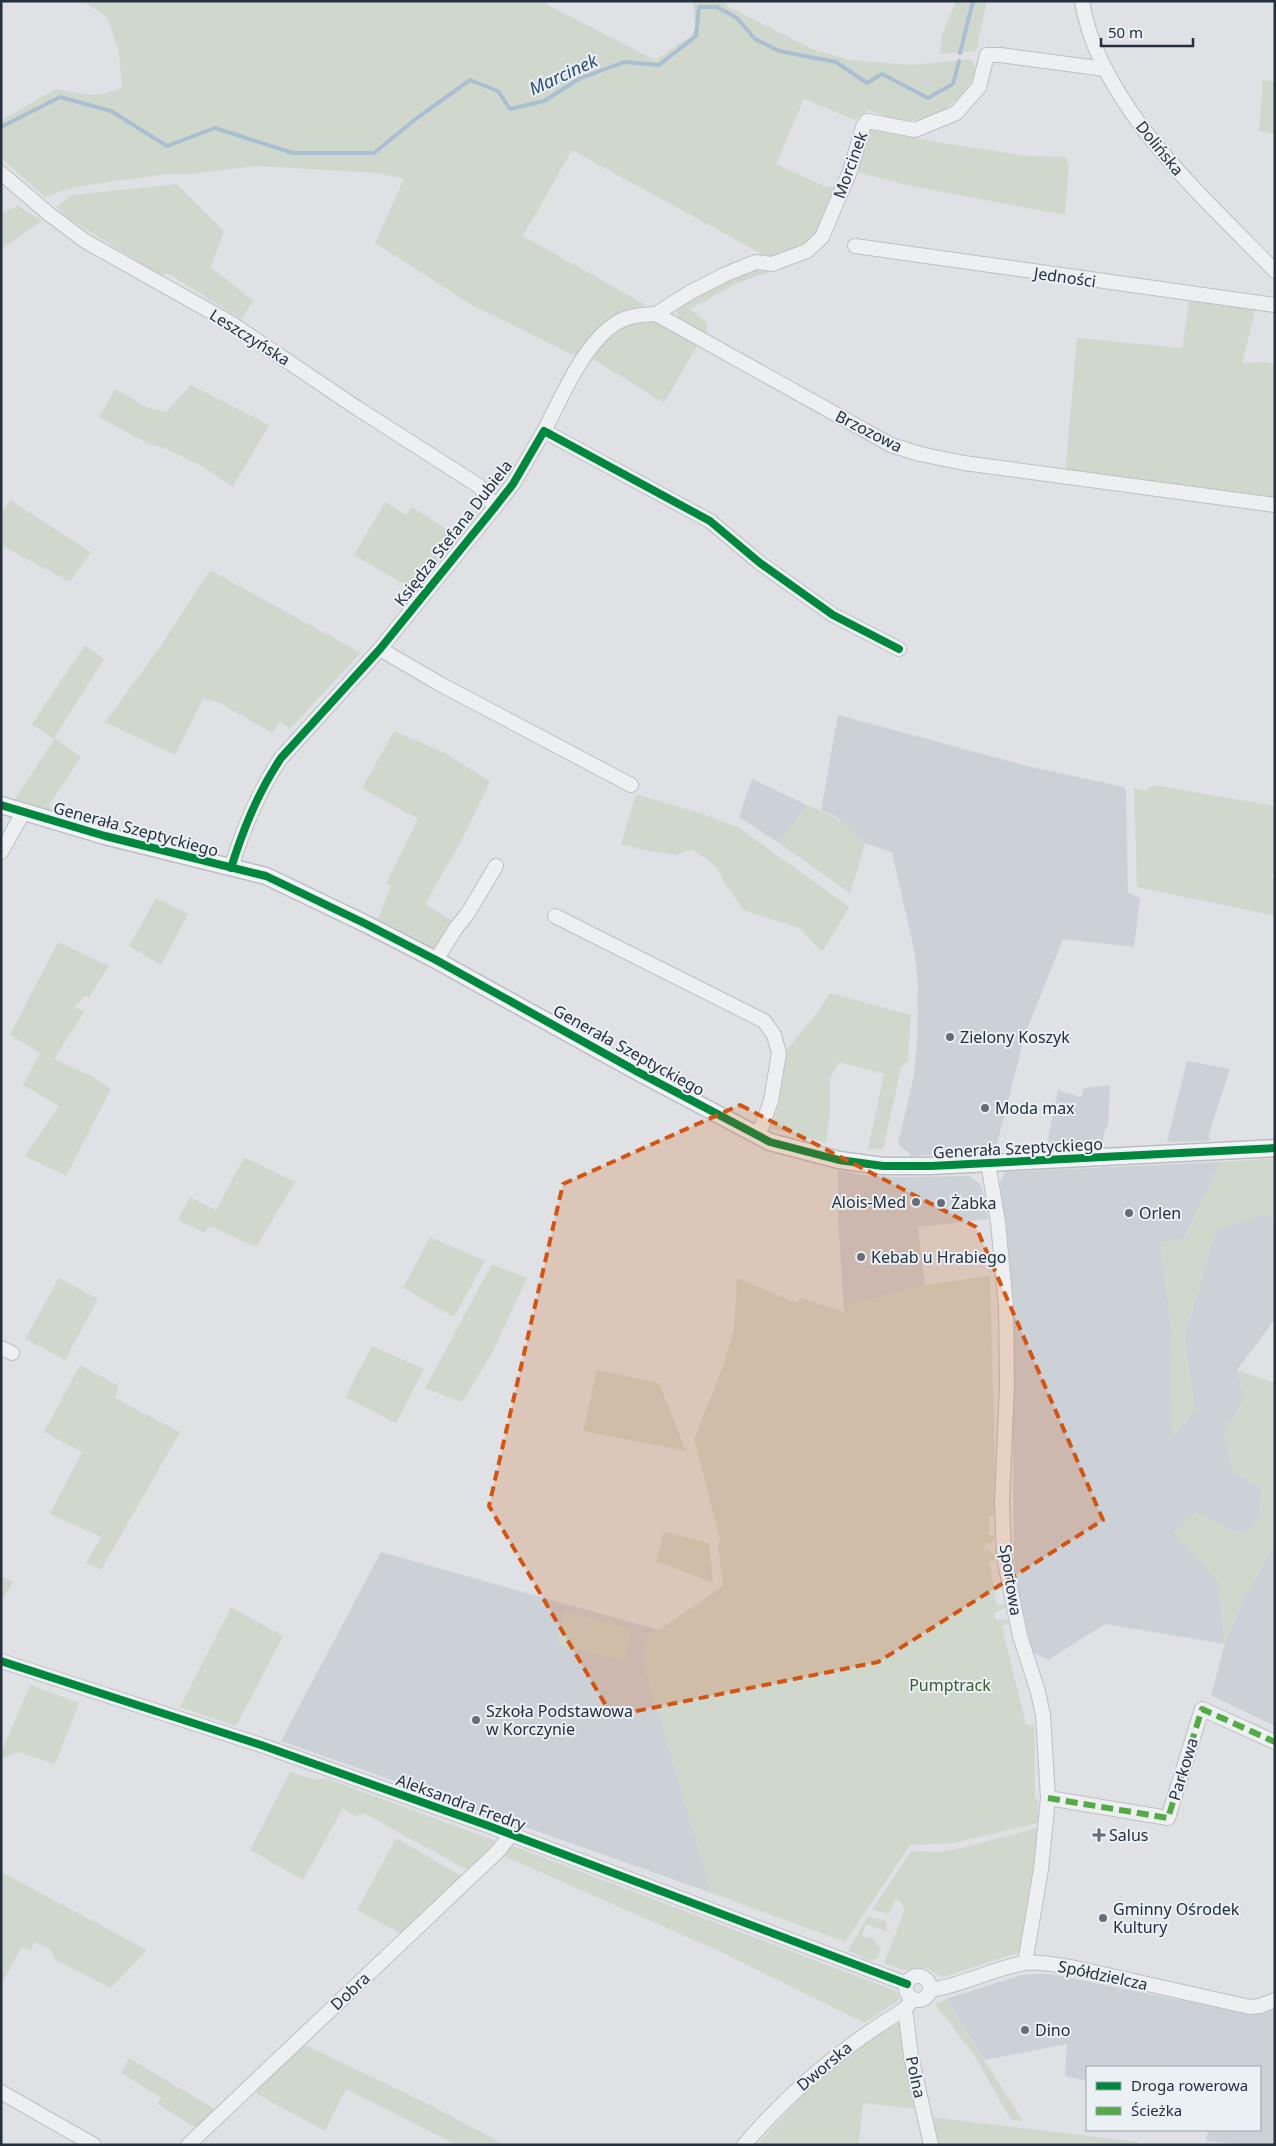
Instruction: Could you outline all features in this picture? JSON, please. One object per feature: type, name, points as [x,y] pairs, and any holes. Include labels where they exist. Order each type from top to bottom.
[{"type":"main road","name":"Generała Szeptyckiego","points":[[1,805],[23,813],[266,876],[349,915],[436,960],[758,1136],[770,1142],[825,1158],[884,1166],[988,1163],[1275,1148]]},
{"type":"street","name":"Dolińska","points":[[1082,1],[1090,38],[1105,69],[1145,132],[1176,169],[1275,271]]},
{"type":"street","name":"Morcinek","points":[[656,314],[689,293],[726,274],[756,262],[772,264],[807,251],[822,237],[850,171],[863,127],[867,121],[916,130],[956,113],[979,86],[987,55],[1000,55],[1105,69]]},
{"type":"street","name":"Leszczyńska","points":[[1,173],[49,214],[85,241],[231,323],[357,408],[479,486],[495,507]]},
{"type":"street","name":"Jedności","points":[[855,246],[1275,305]]},
{"type":"street","points":[[656,314],[637,315],[618,322],[599,338],[576,368],[544,430],[710,521],[760,563],[833,616],[899,649]]},
{"type":"street","name":"Brzozowa","points":[[656,314],[891,445],[920,454],[964,463],[1275,505]]},
{"type":"street","name":"Księdza Stefana Dubiela","points":[[232,868],[244,828],[268,776],[281,758],[380,649],[495,507],[513,484],[544,430]]},
{"type":"street","points":[[380,649],[440,684],[631,786]]},
{"type":"street","points":[[1,852],[23,813]]},
{"type":"street","points":[[436,960],[468,913],[496,866]]},
{"type":"street","points":[[555,916],[764,1021],[774,1035],[779,1053],[771,1100],[758,1136]]},
{"type":"street","name":"Sportowa","points":[[988,1163],[998,1222],[1006,1307],[1007,1385],[1002,1503],[1004,1557],[1020,1636],[1038,1692],[1043,1715],[1048,1798],[1041,1869],[1025,1963]]},
{"type":"street","name":"Aleksandra Fredry","points":[[1,1661],[270,1748],[511,1835],[907,1984]]},
{"type":"street","name":"Parkowa","points":[[1048,1798],[1168,1818],[1202,1708],[1275,1742]]},
{"type":"street","name":"Dobra","points":[[188,2145],[496,1853],[511,1835]]},
{"type":"street","name":"Spółdzielcza","points":[[931,1990],[945,1988],[1025,1963],[1071,1967],[1250,2007],[1265,2005],[1275,2000]]},
{"type":"street","points":[[914,1976],[921,1976],[928,1980],[931,1990],[926,1998],[909,2004],[907,1984],[914,1976]]},
{"type":"street","name":"Dworska","points":[[744,2145],[773,2111],[842,2050],[909,2004]]},
{"type":"street","name":"Polna","points":[[909,2004],[911,2056],[931,2145]]},
{"type":"street","points":[[1,2092],[94,2145]]},
{"type":"highlighted area","points":[[740,1105],[976,1227],[1103,1520],[878,1662],[612,1716],[489,1506],[563,1184]]},
{"type":"shaded area","points":[[838,715],[1027,766],[1124,787],[1126,791],[1128,893],[1140,898],[1134,947],[1063,939],[1025,1034],[995,1152],[912,1156],[898,1144],[914,1075],[917,1044],[918,987],[915,954],[892,852],[861,842],[854,832],[833,815],[821,810]]},
{"type":"shaded area","points":[[752,779],[807,805],[779,843],[739,817]]},
{"type":"shaded area","points":[[1187,1061],[1230,1069],[1208,1137],[1211,1141],[1167,1142]]},
{"type":"shaded area","points":[[1110,1085],[1108,1126],[1104,1131],[1103,1145],[1046,1149],[1058,1090],[1081,1097],[1084,1088]]},
{"type":"shaded area","points":[[1220,1162],[1184,1239],[1160,1243],[1172,1330],[1171,1413],[1173,1437],[1195,1410],[1184,1339],[1216,1230],[1263,1214],[1275,1218],[1275,1319],[1237,1370],[1244,1398],[1224,1434],[1234,1473],[1262,1488],[1259,1517],[1247,1533],[1231,1530],[1196,1513],[1174,1532],[1218,1581],[1225,1643],[1247,1592],[1275,1545],[1275,1726],[1211,1695],[1225,1644],[1105,1624],[1048,1660],[1033,1652],[1020,1602],[1014,1560],[1012,1292],[1000,1182],[1005,1172]]},
{"type":"shaded area","points":[[838,1170],[861,1175],[898,1177],[969,1176],[980,1184],[985,1198],[988,1219],[918,1227],[925,1285],[852,1304],[844,1313],[838,1218]]},
{"type":"shaded area","name":"Szkoła Podstawowa w Korczynie","points":[[381,1552],[659,1630],[646,1635],[643,1661],[712,1893],[281,1741]]},
{"type":"shaded area","points":[[1051,1974],[1244,2013],[1264,2013],[1275,2008],[1275,2145],[1246,2145],[1206,2141],[1208,2131],[1261,2131],[1261,2066],[1086,2066],[1086,2081],[1065,2076],[1067,2044],[985,2060],[946,1999],[1021,1975]]},
{"type":"green space","points":[[82,1],[540,1],[655,60],[689,37],[695,30],[693,1],[727,1],[727,6],[812,49],[850,60],[911,65],[971,59],[978,71],[960,98],[936,115],[902,123],[869,110],[855,120],[804,99],[776,164],[826,187],[836,186],[826,215],[816,234],[799,247],[769,258],[572,150],[523,236],[646,305],[619,313],[592,335],[577,357],[470,304],[375,243],[404,179],[378,173],[256,166],[190,174],[167,174],[81,186],[45,197],[1,158],[1,121],[55,89],[88,95],[102,94],[122,88],[119,52],[107,17]]},
{"type":"green space","points":[[956,1],[987,1],[976,51],[940,54],[942,35]]},
{"type":"green space","points":[[1263,80],[1275,82],[1275,134],[1259,131]]},
{"type":"green space","points":[[868,127],[904,132],[911,137],[942,143],[1028,156],[1066,157],[1069,165],[1065,215],[911,186],[856,172]]},
{"type":"green space","points":[[177,184],[224,231],[211,267],[253,301],[241,319],[167,273],[160,275],[71,220],[56,207],[73,195]]},
{"type":"green space","points":[[18,206],[42,221],[1,249],[1,213]]},
{"type":"green space","points":[[765,268],[769,272],[735,284],[690,309],[707,323],[707,334],[679,321],[677,312],[680,303],[748,270]]},
{"type":"green space","points":[[1190,298],[1256,306],[1242,363],[1265,362],[1275,364],[1275,500],[1065,475],[1077,338],[1182,348]]},
{"type":"green space","points":[[642,320],[659,322],[698,344],[664,403],[591,358],[608,337],[627,322]]},
{"type":"green space","points":[[191,385],[269,425],[233,487],[202,466],[167,449],[147,443],[99,417],[115,389],[149,408],[166,412]]},
{"type":"green space","points":[[10,500],[91,552],[70,582],[1,545],[1,515]]},
{"type":"green space","points":[[385,502],[406,515],[412,507],[459,537],[414,590],[354,555]]},
{"type":"green space","points":[[210,570],[361,653],[290,729],[280,722],[272,733],[218,702],[203,699],[175,755],[105,722],[158,650]]},
{"type":"green space","points":[[85,645],[104,659],[54,738],[81,757],[49,805],[52,809],[42,811],[14,801],[54,739],[32,724]]},
{"type":"green space","points":[[394,731],[445,753],[490,782],[459,845],[425,904],[453,921],[435,950],[378,919],[391,886],[386,884],[418,819],[362,788]]},
{"type":"green space","points":[[1154,785],[1275,806],[1275,867],[1272,878],[1275,879],[1275,916],[1137,887],[1134,788],[1146,791]]},
{"type":"green space","points":[[636,794],[703,814],[739,828],[844,903],[849,908],[822,952],[799,928],[743,910],[723,880],[718,868],[692,849],[676,855],[648,851],[621,844]]},
{"type":"green space","points":[[807,805],[825,812],[841,822],[852,830],[859,840],[865,844],[850,893],[779,843]]},
{"type":"green space","points":[[156,898],[188,914],[161,965],[129,946]]},
{"type":"green space","points":[[58,942],[109,966],[89,997],[85,996],[75,1007],[84,1012],[54,1059],[93,1077],[111,1089],[66,1176],[25,1156],[59,1106],[23,1085],[40,1053],[10,1035]]},
{"type":"green space","points":[[830,993],[911,1015],[908,1060],[901,1068],[883,1149],[868,1149],[884,1074],[839,1062],[830,1079],[830,1113],[826,1143],[770,1128],[779,1103],[785,1052],[817,1013]]},
{"type":"green space","points":[[244,1157],[295,1182],[256,1247],[210,1226],[204,1233],[178,1220],[190,1197],[216,1210]]},
{"type":"green space","points":[[1275,1158],[1275,1218],[1263,1214],[1216,1230],[1184,1339],[1195,1410],[1173,1438],[1171,1413],[1172,1330],[1160,1243],[1184,1239],[1220,1162]]},
{"type":"green space","points":[[430,1237],[485,1261],[454,1317],[403,1288]]},
{"type":"green space","points":[[492,1264],[527,1278],[492,1353],[462,1402],[425,1388]]},
{"type":"green space","name":"Pumptrack","points":[[990,1276],[996,1515],[989,1516],[989,1535],[997,1536],[993,1542],[985,1544],[984,1551],[990,1551],[998,1557],[998,1559],[989,1561],[997,1605],[1006,1605],[1003,1609],[994,1613],[996,1620],[1005,1619],[1010,1623],[1002,1626],[1026,1725],[1034,1725],[1035,1798],[1038,1799],[1038,1823],[954,1843],[910,1845],[845,1942],[712,1893],[643,1661],[646,1635],[659,1630],[723,1586],[718,1545],[720,1539],[694,1439],[724,1364],[734,1330],[737,1278],[796,1303],[801,1298],[844,1312],[852,1304],[925,1285]]},
{"type":"green space","points":[[59,1278],[98,1299],[65,1360],[25,1339]]},
{"type":"green space","points":[[372,1346],[424,1369],[396,1423],[345,1397]]},
{"type":"green space","points":[[80,1365],[119,1386],[115,1398],[180,1432],[101,1570],[86,1563],[101,1537],[50,1514],[82,1452],[44,1432]]},
{"type":"green space","points":[[597,1370],[659,1383],[686,1451],[583,1431]]},
{"type":"green space","points":[[1237,1370],[1275,1383],[1275,1545],[1247,1592],[1225,1644],[1218,1582],[1174,1532],[1196,1513],[1231,1530],[1247,1533],[1259,1517],[1262,1488],[1234,1473],[1224,1434],[1244,1398]]},
{"type":"green space","points":[[664,1532],[709,1543],[713,1583],[656,1561]]},
{"type":"green space","points":[[1,1576],[13,1582],[1,1603]]},
{"type":"green space","points":[[231,1607],[283,1636],[236,1726],[180,1707]]},
{"type":"green space","points":[[564,1611],[632,1629],[624,1661],[555,1644]]},
{"type":"green space","points":[[30,1685],[79,1703],[55,1764],[18,1752],[1,1759],[1,1753]]},
{"type":"green space","points":[[290,1772],[313,1779],[328,1779],[496,1841],[497,1845],[469,1871],[364,1813],[356,1816],[343,1808],[303,1880],[250,1850]]},
{"type":"green space","points":[[1038,1828],[1036,1863],[1020,1950],[1017,1953],[943,1977],[926,1968],[904,1970],[885,1964],[904,1908],[899,1900],[895,1900],[889,1914],[872,1910],[911,1851],[939,1852],[953,1850]]},
{"type":"green space","points":[[396,1838],[463,1877],[402,1934],[357,1910]]},
{"type":"green space","points":[[513,1846],[896,1991],[899,1998],[898,2001],[864,2023],[719,1951],[502,1855],[506,1848]]},
{"type":"green space","points":[[1,1872],[147,1950],[111,1988],[56,1960],[48,1948],[34,1942],[31,1951],[22,1947],[2,1983]]},
{"type":"green space","points":[[868,1917],[886,1922],[887,1932],[866,1924],[862,1936],[875,1939],[875,1942],[881,1949],[877,1958],[872,1961],[848,1951]]},
{"type":"green space","points":[[946,1999],[1023,2121],[1011,2120],[974,2055],[935,2004]]},
{"type":"green space","points":[[900,2022],[918,2109],[863,2103],[859,2145],[758,2144],[807,2090],[869,2040]]},
{"type":"green space","points":[[303,2044],[430,2105],[505,2145],[457,2145],[346,2089],[325,2131],[257,2094],[256,2089]]},
{"type":"green space","points":[[129,2058],[218,2111],[198,2129],[157,2104],[162,2098],[121,2073]]},
{"type":"green space","points":[[930,2117],[1139,2142],[1139,2145],[936,2145]]},
{"type":"waterway","name":"Marcinek","points":[[960,53],[973,1]]},
{"type":"waterway","name":"Marcinek","points":[[1,127],[60,97],[111,111],[167,146],[215,128],[293,153],[374,153],[417,118],[470,80],[498,91],[510,109],[544,101],[579,79],[624,62],[659,65],[696,36],[699,7],[717,7],[737,18],[755,39],[779,51],[836,62],[867,83],[882,74],[928,98],[953,84],[959,61]]},
{"type":"marked path","points":[[1048,1798],[1168,1818],[1202,1709],[1275,1742]]},
{"type":"cycle path","points":[[231,868],[252,811],[265,784],[281,758],[380,649],[495,507],[513,484],[544,431],[710,521],[760,563],[833,615],[899,649]]},
{"type":"cycle path","points":[[1,805],[105,836],[266,876],[436,960],[638,1072],[770,1142],[839,1160],[883,1166],[931,1166],[1275,1148]]},
{"type":"cycle path","points":[[1,1661],[261,1745],[489,1826],[907,1984]]},
{"type":"place","name":"Zielony Koszyk","points":[[950,1037]]},
{"type":"place","name":"Moda max","points":[[985,1108]]},
{"type":"place","name":"Alois-Med","points":[[916,1202]]},
{"type":"place","name":"Żabka","points":[[941,1203]]},
{"type":"place","name":"Orlen","points":[[1129,1213]]},
{"type":"place","name":"Kebab u Hrabiego","points":[[861,1257]]},
{"type":"place","name":"Szkoła Podstawowa w Korczynie","points":[[476,1720]]},
{"type":"place","name":"Salus","points":[[1099,1835]]},
{"type":"place","name":"Gminny Ośrodek Kultury","points":[[1103,1918]]},
{"type":"place","name":"Dino","points":[[1025,2030]]}]
